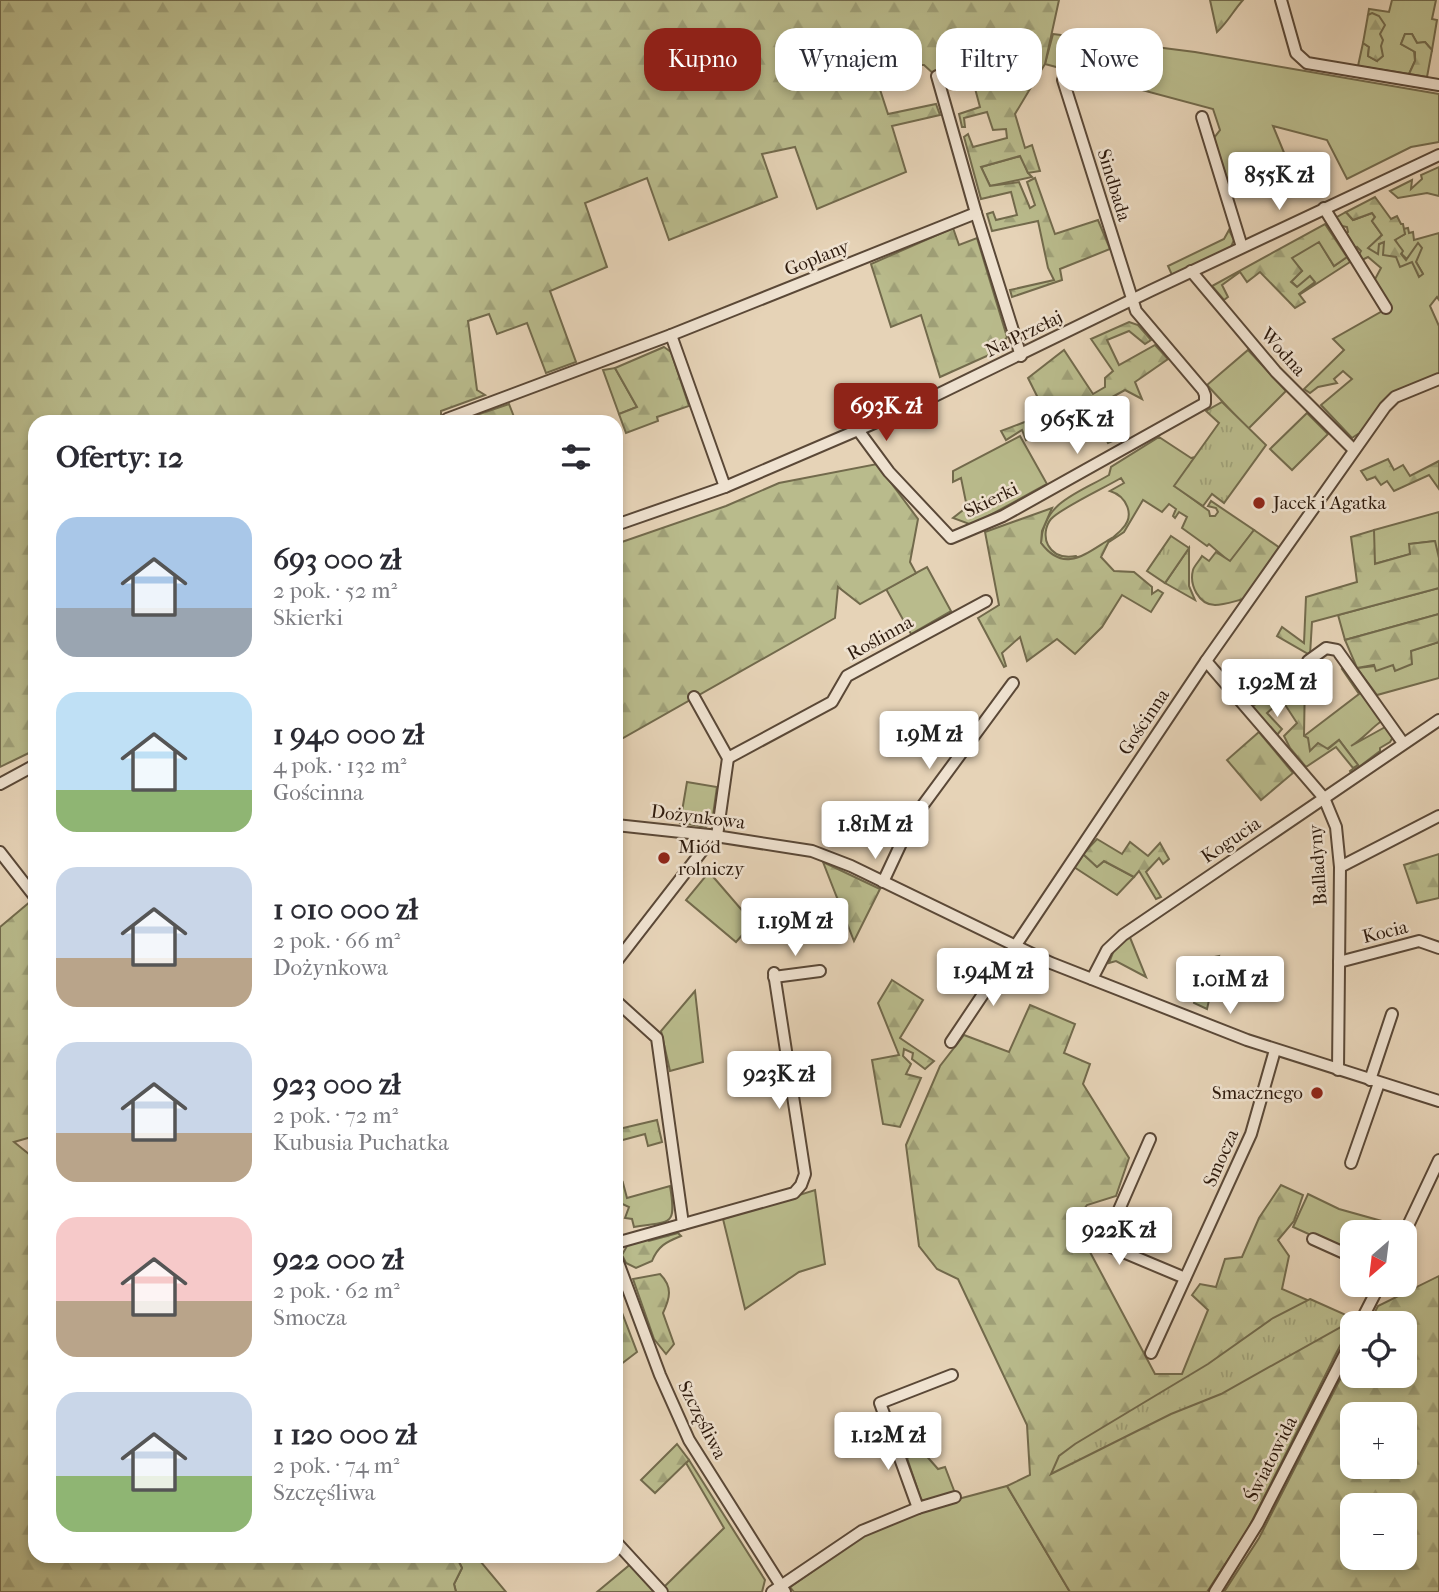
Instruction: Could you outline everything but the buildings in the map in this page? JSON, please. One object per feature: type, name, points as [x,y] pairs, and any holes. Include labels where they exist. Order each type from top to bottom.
[{"type":"street","points":[[1281,0],[1296,53],[1307,63],[1439,85]]},
{"type":"street","points":[[941,91],[1021,356]]},
{"type":"street","name":"Sindbada","points":[[1066,91],[1132,301]]},
{"type":"street","points":[[1202,117],[1242,247]]},
{"type":"street","name":"Na Przełaj","points":[[623,522],[725,486],[858,430],[1021,356],[1191,271],[1439,155]]},
{"type":"street","points":[[1324,208],[1386,308]]},
{"type":"street","name":"Goplany","points":[[461,415],[671,335],[976,213]]},
{"type":"street","name":"Wodna","points":[[1191,271],[1276,372],[1354,450]]},
{"type":"street","name":"Skierki","points":[[858,430],[890,472],[951,538],[1003,516],[1205,403],[1203,390],[1138,314],[1132,301]]},
{"type":"street","points":[[671,335],[725,486]]},
{"type":"street","name":"Gościnna","points":[[951,1042],[1206,661],[1385,407],[1395,397],[1439,379]]},
{"type":"street","name":"Roślinna","points":[[728,758],[832,702],[847,676],[986,601]]},
{"type":"street","points":[[1308,661],[1326,648],[1337,650],[1404,743]]},
{"type":"street","name":"Balladyny","points":[[1206,661],[1324,798],[1336,827],[1340,867],[1338,1070]]},
{"type":"street","points":[[883,882],[912,820],[1013,683]]},
{"type":"street","points":[[623,953],[713,836],[728,758],[694,697]]},
{"type":"street","name":"Kogucia","points":[[1092,978],[1105,953],[1123,935],[1439,720]]},
{"type":"street","points":[[0,784],[28,770]]},
{"type":"street","points":[[1340,867],[1439,816]]},
{"type":"street","name":"Dożynkowa","points":[[623,826],[812,851],[1015,946],[1092,978],[1275,1050],[1439,1101]]},
{"type":"street","points":[[0,852],[28,888]]},
{"type":"street","name":"Kocia","points":[[1339,962],[1419,941],[1439,948]]},
{"type":"street","points":[[623,1241],[794,1193],[804,1180],[774,975],[820,971]]},
{"type":"street","points":[[623,1007],[657,1038],[683,1224]]},
{"type":"street","points":[[1351,1163],[1392,1014]]},
{"type":"street","name":"Smocza","points":[[1151,1353],[1251,1134],[1275,1050]]},
{"type":"street","points":[[1150,1139],[1104,1244],[1185,1278]]},
{"type":"street","points":[[1411,1220],[1439,1160]]},
{"type":"street","points":[[1428,1183],[1439,1189]]},
{"type":"street","points":[[1313,1239],[1340,1251]]},
{"type":"street","name":"Szczęśliwa","points":[[623,1276],[660,1375],[689,1440],[779,1590],[862,1531],[918,1508],[955,1497]]},
{"type":"street","name":"Światowida","points":[[1215,1592],[1258,1523],[1340,1363]]},
{"type":"street","points":[[918,1508],[878,1400],[952,1375]]},
{"type":"street","points":[[623,1550],[662,1592]]},
{"type":"green space","points":[[0,0],[1059,0],[1042,69],[1042,28],[936,28],[936,76],[922,65],[922,28],[775,28],[775,91],[880,91],[888,114],[936,104],[940,115],[892,126],[906,172],[817,209],[795,147],[762,154],[777,197],[669,240],[647,178],[585,203],[607,267],[550,291],[576,362],[546,373],[527,323],[497,334],[489,314],[468,321],[477,390],[485,395],[441,411],[441,415],[28,415],[28,753],[0,767]]},
{"type":"green space","points":[[1210,0],[1243,0],[1217,32]]},
{"type":"green space","points":[[1392,0],[1436,0],[1432,19],[1437,20],[1432,50],[1425,42],[1417,43],[1412,34],[1405,34],[1401,44],[1414,51],[1415,61],[1409,74],[1358,66],[1363,43],[1369,47],[1368,56],[1377,61],[1379,55],[1378,32],[1372,14],[1368,15],[1369,9],[1389,12]]},
{"type":"green space","points":[[1372,13],[1379,16],[1385,25],[1380,34],[1383,40],[1383,56],[1377,61],[1368,56],[1369,47],[1363,43],[1368,15]]},
{"type":"green space","points":[[1053,34],[1056,34],[1056,67],[1045,64]]},
{"type":"green space","points":[[1405,34],[1412,34],[1417,43],[1425,42],[1432,50],[1427,77],[1409,74],[1415,61],[1415,52],[1401,44]]},
{"type":"green space","points":[[1163,48],[1439,94],[1439,142],[1411,147],[1347,179],[1327,140],[1273,126],[1292,172],[1232,195],[1214,138],[1220,130],[1213,109],[1146,91],[1163,91]]},
{"type":"green space","points":[[976,91],[1029,91],[1015,114],[1025,148],[1032,145],[1040,171],[1028,173],[1020,156],[981,167],[990,186],[1019,182],[1030,208],[1035,205],[1027,182],[1035,178],[1055,234],[1098,220],[1110,249],[1060,269],[1062,280],[1012,297],[1010,290],[1054,280],[1048,268],[1038,221],[992,231],[987,214],[993,212],[996,220],[1017,215],[1011,192],[981,199],[964,137],[968,134],[973,147],[1007,138],[1006,129],[993,130],[987,112],[964,118],[965,127],[962,127],[959,114],[980,107]]},
{"type":"green space","points":[[1021,156],[1032,177],[990,186],[981,167]]},
{"type":"green space","points":[[1439,167],[1439,196],[1427,193],[1398,198],[1390,191],[1412,180],[1411,189],[1422,179],[1421,175]]},
{"type":"green space","points":[[1375,197],[1391,219],[1397,216],[1403,224],[1405,234],[1395,240],[1406,260],[1418,243],[1422,248],[1416,262],[1423,274],[1419,277],[1412,262],[1400,267],[1396,257],[1383,255],[1384,242],[1379,244],[1378,254],[1368,248],[1382,235],[1372,221],[1375,217],[1372,213],[1353,220],[1346,212]]},
{"type":"green space","points":[[1346,212],[1353,220],[1372,213],[1375,217],[1372,221],[1382,235],[1369,248],[1384,242],[1396,257],[1412,262],[1423,274],[1416,262],[1402,254],[1395,239],[1405,234],[1403,229],[1408,228],[1409,233],[1413,232],[1414,240],[1439,233],[1439,300],[1437,297],[1430,306],[1439,326],[1439,374],[1389,397],[1361,435],[1352,438],[1321,405],[1352,379],[1343,371],[1334,379],[1337,383],[1318,387],[1310,393],[1304,389],[1344,350],[1333,339],[1384,310],[1374,281],[1381,268],[1368,257],[1362,260],[1358,256],[1361,251],[1357,247],[1354,250],[1343,235],[1348,232],[1347,227],[1342,226],[1340,232],[1335,222],[1337,217]]},
{"type":"green space","points":[[1325,224],[1347,257],[1334,266],[1319,242],[1292,258],[1302,271],[1291,282],[1297,287],[1310,276],[1315,282],[1299,294],[1305,302],[1295,308],[1260,272],[1247,282],[1240,272],[1222,285],[1228,297],[1224,300],[1212,286]]},
{"type":"green space","points":[[953,228],[959,245],[977,238],[1007,337],[998,351],[940,377],[921,315],[891,327],[871,264]]},
{"type":"green space","points":[[1229,230],[1234,240],[1231,247],[1172,275],[1168,266],[1224,239]]},
{"type":"green space","points":[[1319,241],[1334,266],[1347,257],[1350,262],[1299,295],[1315,283],[1297,287],[1291,281],[1302,271],[1291,258]]},
{"type":"green space","points":[[1129,322],[1138,325],[1151,340],[1145,344],[1129,331],[1107,340],[1119,365],[1155,345],[1168,359],[1135,382],[1142,399],[1125,390],[1096,406],[1115,440],[1108,443],[1090,406],[1064,422],[1065,430],[1050,440],[1045,430],[1026,440],[1022,430],[1006,440],[1001,431],[1030,420],[1026,412],[1039,400],[1028,378],[1064,350],[1093,394],[1105,387],[1105,378],[1113,371],[1091,339]]},
{"type":"green space","points":[[664,347],[671,352],[689,406],[657,417],[658,421],[626,433],[623,415],[619,414],[637,407],[615,368]]},
{"type":"green space","points":[[1248,350],[1286,391],[1248,429],[1207,385]]},
{"type":"green space","points":[[615,368],[637,407],[619,414],[603,370]]},
{"type":"green space","points":[[1222,402],[1266,445],[1224,503],[1212,494],[1203,506],[1174,486],[1219,423],[1206,411]]},
{"type":"green space","points":[[509,404],[513,415],[477,415]]},
{"type":"green space","points":[[1307,413],[1328,434],[1292,470],[1270,449]]},
{"type":"green space","points":[[1020,436],[1047,484],[972,525],[953,518],[967,507],[961,478],[953,482],[953,471]]},
{"type":"green space","points":[[1159,437],[1191,458],[1195,457],[1175,486],[1209,511],[1210,516],[1215,516],[1218,512],[1216,508],[1208,506],[1211,501],[1254,530],[1230,562],[1209,544],[1207,546],[1182,528],[1187,517],[1179,512],[1175,518],[1173,516],[1176,509],[1169,504],[1162,512],[1143,500],[1124,532],[1109,542],[1126,524],[1128,518],[1125,502],[1110,491],[1124,483],[1121,478],[1064,509],[1049,522],[1046,536],[1050,549],[1060,555],[1078,558],[1062,559],[1041,543],[1043,529],[1055,508],[1109,475],[1111,467]]},
{"type":"green space","points":[[1388,459],[1394,470],[1403,465],[1410,476],[1439,461],[1439,489],[1429,475],[1394,491],[1387,481],[1381,485],[1375,477],[1367,480],[1361,471]]},
{"type":"green space","points":[[877,464],[918,519],[910,562],[916,573],[860,604],[838,587],[835,618],[623,738],[623,542],[726,506],[779,483]]},
{"type":"green space","points":[[1052,508],[1042,531],[1041,543],[1050,552],[1058,558],[1075,558],[1110,539],[1101,557],[1114,571],[1134,572],[1152,587],[1152,594],[1158,590],[1163,593],[1151,612],[1122,595],[1102,627],[1075,654],[1057,639],[1027,661],[1020,637],[1002,653],[1006,666],[1004,667],[978,618],[999,605],[985,532]]},
{"type":"green space","points":[[1439,512],[1439,558],[1434,541],[1410,544],[1411,554],[1374,564],[1374,530]]},
{"type":"green space","points":[[1254,530],[1280,548],[1244,599],[1218,605],[1204,602],[1196,593],[1192,582],[1193,570],[1202,556],[1209,561],[1216,552],[1230,561]]},
{"type":"green space","points":[[1374,530],[1375,564],[1410,554],[1409,544],[1435,541],[1439,558],[1439,588],[1312,622],[1310,655],[1277,636],[1282,627],[1304,643],[1306,597],[1357,582],[1351,537]]},
{"type":"green space","points":[[1171,536],[1189,548],[1165,583],[1147,571]]},
{"type":"green space","points":[[1189,548],[1189,586],[1195,600],[1165,583]]},
{"type":"green space","points":[[927,567],[951,611],[911,634],[886,589]]},
{"type":"green space","points":[[1439,588],[1439,614],[1345,640],[1338,615]]},
{"type":"green space","points":[[1439,614],[1439,642],[1411,651],[1412,664],[1395,671],[1393,665],[1376,671],[1374,665],[1357,668],[1345,640]]},
{"type":"green space","points":[[1439,642],[1439,678],[1377,695],[1357,668],[1393,664],[1395,670],[1410,651]]},
{"type":"green space","points":[[1308,663],[1314,669],[1305,676],[1304,736],[1308,738],[1310,751],[1318,743],[1328,749],[1339,740],[1358,765],[1353,768],[1336,747],[1306,767],[1284,736],[1297,723],[1282,700],[1267,713],[1282,729],[1277,735],[1252,707]]},
{"type":"green space","points":[[1345,667],[1348,675],[1383,720],[1351,746],[1387,726],[1393,737],[1380,751],[1351,773],[1358,765],[1339,740],[1327,749],[1310,752],[1304,736],[1359,694],[1342,669]]},
{"type":"green space","points":[[1259,732],[1293,773],[1261,800],[1227,760]]},
{"type":"green space","points":[[687,782],[717,787],[712,822],[706,827],[680,823]]},
{"type":"green space","points":[[1097,839],[1122,854],[1130,842],[1148,856],[1160,843],[1169,859],[1163,864],[1159,858],[1146,872],[1161,897],[1156,899],[1139,871],[1134,877],[1104,861],[1097,867],[1083,854]]},
{"type":"green space","points":[[1083,854],[1097,867],[1104,861],[1134,877],[1117,895],[1074,867]]},
{"type":"green space","points":[[1439,854],[1439,898],[1417,903],[1404,865]]},
{"type":"green space","points":[[823,862],[880,889],[854,941]]},
{"type":"green space","points":[[709,872],[753,923],[736,942],[686,900]]},
{"type":"green space","points":[[28,904],[28,1138],[14,1142],[28,1153],[28,1563],[460,1563],[462,1568],[454,1584],[456,1592],[0,1592],[0,927]]},
{"type":"green space","points":[[1129,935],[1146,977],[1116,961],[1109,963],[1114,950]]},
{"type":"green space","points":[[1219,956],[1207,1009],[1194,1003],[1204,959]]},
{"type":"green space","points":[[892,980],[923,1000],[900,1038],[934,1061],[925,1069],[912,1059],[913,1053],[904,1049],[903,1056],[911,1064],[906,1074],[921,1078],[900,1127],[883,1124],[872,1060],[899,1055],[878,1003]]},
{"type":"green space","points":[[695,991],[703,1062],[670,1071],[661,1031]]},
{"type":"green space","points":[[1030,1005],[1075,1024],[1064,1053],[1090,1064],[1083,1084],[1129,1158],[1116,1196],[1087,1205],[1074,1222],[1155,1374],[1182,1374],[1208,1310],[1192,1295],[1200,1284],[1216,1287],[1225,1259],[1242,1257],[1259,1218],[1281,1185],[1303,1195],[1294,1221],[1278,1240],[1289,1256],[1282,1289],[1340,1314],[1340,1346],[1248,1529],[1207,1592],[1070,1592],[1007,1486],[1030,1475],[1027,1425],[958,1279],[937,1269],[919,1246],[906,1145],[940,1066],[964,1035],[1009,1052]]},
{"type":"green space","points":[[657,1120],[662,1142],[648,1146],[645,1134],[623,1140],[623,1128]]},
{"type":"green space","points":[[623,1183],[627,1198],[670,1186],[673,1209],[668,1220],[634,1227],[632,1219],[625,1218],[629,1207],[623,1204]]},
{"type":"green space","points":[[815,1190],[825,1264],[799,1272],[745,1309],[723,1219]]},
{"type":"green space","points":[[1308,1194],[1339,1209],[1378,1220],[1340,1220],[1340,1248],[1293,1227]]},
{"type":"green space","points":[[678,1233],[681,1236],[663,1245],[652,1261],[636,1268],[626,1263],[623,1253],[628,1244],[646,1238],[649,1241]]},
{"type":"green space","points":[[660,1274],[669,1288],[669,1297],[663,1313],[674,1344],[666,1354],[654,1339],[633,1279]]},
{"type":"green space","points":[[1439,1276],[1439,1592],[1224,1592],[1259,1538],[1340,1379],[1340,1388],[1417,1388],[1417,1311],[1375,1311],[1378,1306],[1396,1297],[1418,1297],[1418,1286]]},
{"type":"green space","points":[[1310,1299],[1340,1312],[1340,1327],[1221,1394],[1171,1414],[1051,1474],[1059,1456],[1075,1444],[1208,1364],[1273,1318]]},
{"type":"green space","points":[[623,1315],[637,1352],[623,1363]]},
{"type":"green space","points":[[677,1444],[689,1460],[655,1493],[641,1480]]},
{"type":"green space","points":[[923,1452],[938,1469],[945,1467],[955,1493],[926,1502],[921,1499],[907,1458]]},
{"type":"green space","points":[[689,1460],[765,1580],[762,1592],[668,1592],[663,1588],[724,1528],[686,1463]]},
{"type":"green space","points":[[1007,1486],[1070,1592],[794,1592],[790,1587],[863,1536],[947,1502]]},
{"type":"green space","points":[[460,1563],[482,1563],[506,1592],[456,1592],[454,1584],[462,1568]]},
{"type":"green space","points":[[632,1563],[657,1592],[597,1592]]},
{"type":"place","name":"Jacek i Agatka","points":[[1259,503]]},
{"type":"place","name":"Miód rolniczy","points":[[664,858]]},
{"type":"place","name":"Smacznego","points":[[1317,1093]]}]
